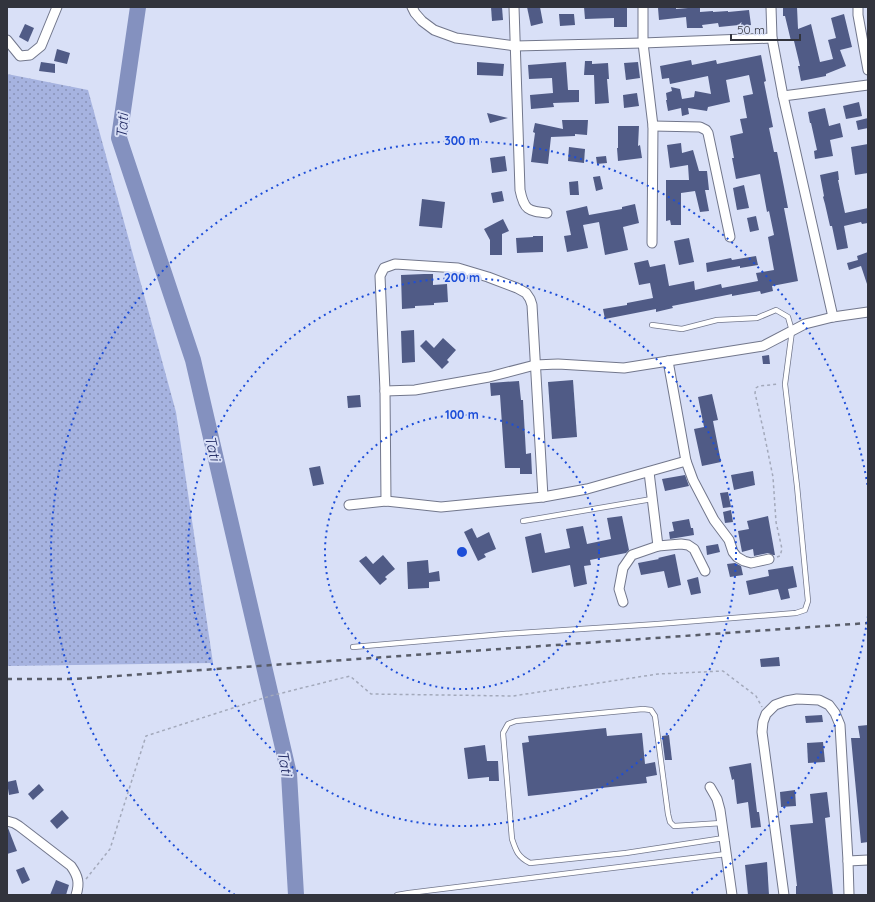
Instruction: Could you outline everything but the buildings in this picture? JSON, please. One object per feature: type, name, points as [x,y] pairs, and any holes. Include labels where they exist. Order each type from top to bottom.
[{"type":"street","points":[[7,40],[20,56],[30,55],[41,46],[57,7]]},
{"type":"street","points":[[412,7],[422,21],[434,30],[456,38],[515,46],[772,38]]},
{"type":"street","points":[[514,7],[520,190],[522,201],[526,208],[535,212],[547,213]]},
{"type":"street","points":[[643,7],[643,43],[653,126],[652,243]]},
{"type":"street","points":[[771,7],[772,38],[783,96],[832,317]]},
{"type":"street","points":[[858,7],[858,15],[868,70]]},
{"type":"street","points":[[783,96],[868,85]]},
{"type":"street","points":[[653,126],[700,127],[708,133],[730,237]]},
{"type":"street","points":[[386,501],[385,390],[380,276],[384,268],[395,264],[458,268],[488,276],[516,288],[526,293],[530,299],[532,305],[543,497]]},
{"type":"street","points":[[385,390],[415,390],[489,377],[535,365],[558,364],[624,368],[763,346],[806,324],[832,317],[868,312]]},
{"type":"street","points":[[668,361],[686,461],[714,520],[730,540],[733,552],[737,557],[751,563],[769,559]]},
{"type":"street","points":[[349,505],[386,501],[441,507],[543,497],[586,489],[686,461]]},
{"type":"street","points":[[649,472],[658,546]]},
{"type":"street","points":[[623,602],[619,589],[623,568],[632,555],[658,546],[681,544],[688,545],[694,549],[705,571]]},
{"type":"street","points":[[784,895],[762,732],[766,714],[775,705],[798,699],[819,700],[829,705],[835,713],[840,725],[849,895]]},
{"type":"street","points":[[710,787],[717,799],[720,810],[732,895]]},
{"type":"street","points":[[7,821],[14,822],[71,866],[76,875],[77,891]]},
{"type":"street","points":[[848,861],[868,860]]},
{"type":"lane","points":[[353,646],[796,613],[805,610],[808,601],[803,543],[785,384],[792,331],[788,317],[776,310],[757,318],[717,320],[682,329],[652,325]]},
{"type":"lane","points":[[523,520],[652,499]]},
{"type":"lane","points":[[722,824],[674,826],[670,822],[654,716],[651,710],[643,709],[516,721],[508,724],[503,733],[512,839],[517,854],[530,863],[619,854],[724,838]]},
{"type":"lane","points":[[397,895],[726,854]]},
{"type":"path","points":[[769,559],[780,556],[782,549],[776,522],[773,477],[755,393],[756,388],[759,386],[785,384]]},
{"type":"path","points":[[77,891],[110,849],[146,736],[270,696],[350,676],[372,694],[513,696],[658,674],[723,671],[756,696],[766,714]]},
{"type":"shaded area","points":[[7,74],[88,90],[176,412],[213,663],[7,666]]},
{"type":"waterway","name":"Tati","points":[[138,7],[119,138],[193,360],[289,774],[296,895]]},
{"type":"railway","points":[[7,679],[74,679],[868,623]]}]
